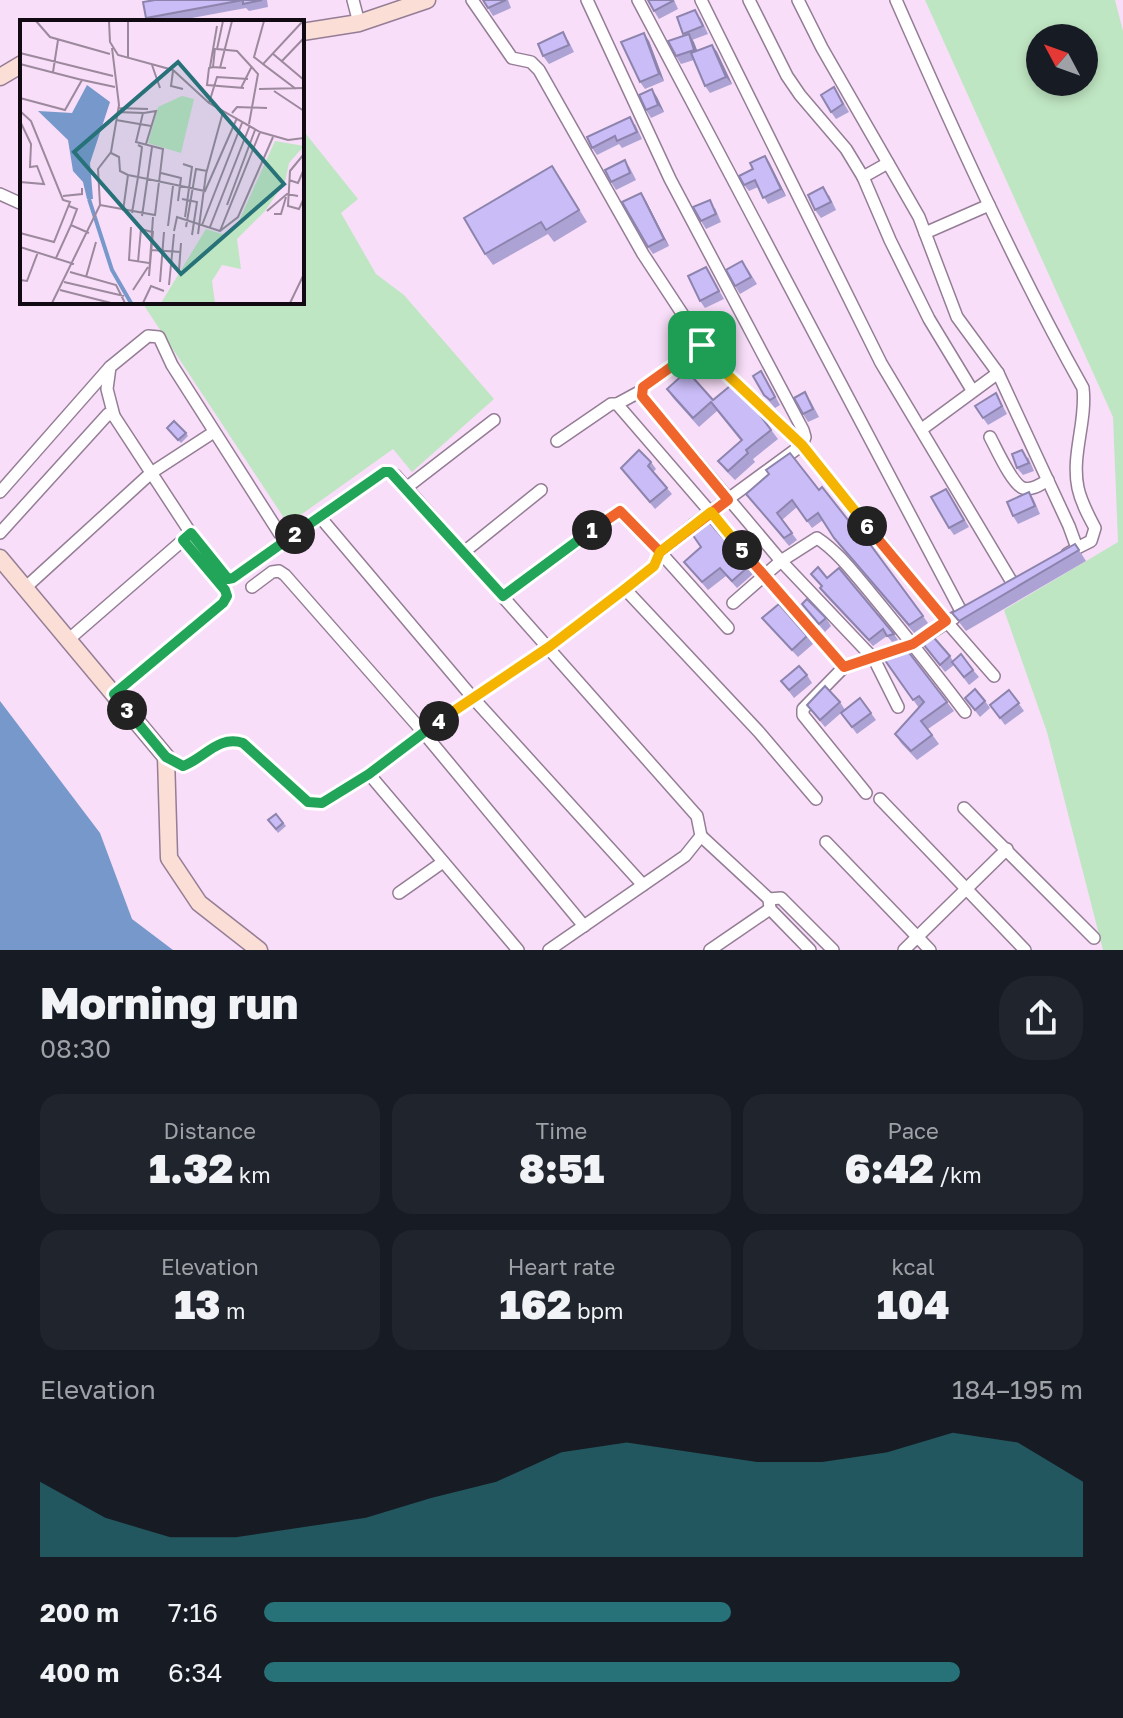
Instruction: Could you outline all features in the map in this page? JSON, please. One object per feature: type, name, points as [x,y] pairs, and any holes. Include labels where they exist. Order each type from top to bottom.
[{"type":"street","points":[[353,0],[359,23]]},
{"type":"street","points":[[304,32],[359,23],[427,0]]},
{"type":"street","points":[[472,0],[512,58],[531,62],[539,70],[594,171],[714,362],[802,445],[994,676]]},
{"type":"street","points":[[0,558],[166,757],[183,766],[221,742],[233,740],[243,743],[308,802],[322,803],[369,774],[423,732],[549,647],[654,566],[660,552],[802,445],[805,437],[803,430],[670,179],[587,0]]},
{"type":"street","points":[[638,0],[962,613]]},
{"type":"street","points":[[701,0],[881,363],[1013,584]]},
{"type":"street","points":[[749,0],[787,76],[846,149],[863,177],[929,319],[972,390]]},
{"type":"street","points":[[798,0],[925,233],[957,317],[998,373],[1077,548]]},
{"type":"street","points":[[896,0],[989,205],[1083,388],[1085,409],[1079,434],[1077,486],[1095,528],[1091,541],[1052,563]]},
{"type":"street","points":[[0,77],[20,65]]},
{"type":"street","points":[[863,177],[888,163]]},
{"type":"street","points":[[0,194],[20,203]]},
{"type":"street","points":[[925,233],[989,205]]},
{"type":"street","points":[[0,492],[110,367],[148,336],[159,337],[172,365],[285,542]]},
{"type":"street","points":[[557,441],[611,404],[641,391],[702,345]]},
{"type":"street","points":[[110,367],[107,389],[114,416],[187,537],[227,596],[223,603],[114,694]]},
{"type":"street","points":[[922,429],[998,373]]},
{"type":"street","points":[[641,391],[642,396],[781,561],[874,659],[898,707]]},
{"type":"street","points":[[617,404],[844,667]]},
{"type":"street","points":[[0,533],[104,416],[114,416]]},
{"type":"street","points":[[406,488],[494,420]]},
{"type":"street","points":[[25,588],[151,473],[214,432]]},
{"type":"street","points":[[990,437],[1015,482],[1023,488],[1035,488],[1048,480]]},
{"type":"street","points":[[187,537],[228,579],[233,578],[384,472],[395,475],[697,816],[701,836],[810,950]]},
{"type":"street","points":[[464,552],[541,490]]},
{"type":"street","points":[[503,596],[620,511],[728,628]]},
{"type":"street","points":[[320,517],[473,698],[643,885]]},
{"type":"street","points":[[68,640],[187,537]]},
{"type":"street","points":[[733,603],[781,561],[814,538],[831,545],[965,712]]},
{"type":"street","points":[[252,587],[272,572],[279,571],[285,575],[423,732],[584,926]]},
{"type":"street","points":[[1001,592],[1026,577]]},
{"type":"street","points":[[625,589],[759,732],[816,799]]},
{"type":"street","points":[[866,793],[803,715],[803,709],[844,667],[913,644],[975,606]]},
{"type":"street","points":[[166,757],[169,858],[199,903],[259,950]]},
{"type":"street","points":[[369,774],[518,950]]},
{"type":"street","points":[[880,799],[1025,950]]},
{"type":"street","points":[[964,808],[1094,938]]},
{"type":"street","points":[[549,950],[685,856],[701,836]]},
{"type":"street","points":[[826,842],[930,950]]},
{"type":"street","points":[[904,950],[1007,849]]},
{"type":"street","points":[[399,893],[443,862]]},
{"type":"street","points":[[710,950],[781,898],[833,950]]},
{"type":"green space","points":[[925,0],[1115,0],[1123,31],[1123,950],[1103,950],[1047,732],[1004,610],[1118,542],[1113,417]]},
{"type":"green space","points":[[304,132],[358,199],[341,213],[376,274],[404,295],[494,399],[412,472],[393,449],[288,524],[145,307],[146,304],[304,304]]},
{"type":"water","points":[[0,701],[100,833],[132,919],[173,950],[0,950]]},
{"type":"building","points":[[243,0],[146,18],[143,2]]},
{"type":"building","points":[[483,0],[506,0],[488,8]]},
{"type":"building","points":[[648,0],[672,0],[673,1],[654,11]]},
{"type":"building","points":[[695,10],[703,26],[683,34],[677,17]]},
{"type":"building","points":[[563,32],[569,45],[543,56],[538,44]]},
{"type":"building","points":[[644,33],[659,74],[640,82],[621,42]]},
{"type":"building","points":[[689,34],[694,50],[676,56],[668,41]]},
{"type":"building","points":[[712,45],[726,77],[705,86],[691,53]]},
{"type":"building","points":[[834,87],[843,104],[831,112],[821,95]]},
{"type":"building","points":[[652,89],[658,105],[646,110],[639,95]]},
{"type":"building","points":[[630,117],[637,132],[617,141],[615,136],[592,148],[587,137]]},
{"type":"building","points":[[765,156],[781,189],[763,198],[755,180],[744,185],[739,176],[753,169],[750,163]]},
{"type":"building","points":[[625,160],[630,173],[611,182],[605,170]]},
{"type":"building","points":[[552,166],[579,210],[546,230],[541,222],[485,254],[464,218]]},
{"type":"building","points":[[823,187],[831,202],[815,210],[808,195]]},
{"type":"building","points":[[641,193],[664,239],[648,247],[622,202]]},
{"type":"building","points":[[710,200],[716,214],[701,221],[693,207]]},
{"type":"building","points":[[742,261],[751,277],[735,286],[726,270]]},
{"type":"building","points":[[706,267],[719,291],[700,301],[688,276]]},
{"type":"building","points":[[687,371],[713,400],[730,386],[757,411],[771,430],[746,450],[748,453],[728,471],[718,461],[742,440],[711,402],[693,418],[667,389]]},
{"type":"building","points":[[761,371],[775,397],[770,400],[753,376]]},
{"type":"building","points":[[805,392],[813,409],[803,414],[794,398]]},
{"type":"building","points":[[996,393],[1002,406],[983,418],[975,406]]},
{"type":"building","points":[[174,421],[186,433],[178,440],[167,428]]},
{"type":"building","points":[[639,450],[651,462],[648,466],[667,488],[650,502],[621,468]]},
{"type":"building","points":[[1022,450],[1029,463],[1017,468],[1012,454]]},
{"type":"building","points":[[790,453],[819,490],[822,487],[856,530],[858,528],[923,616],[909,625],[834,538],[818,513],[807,521],[792,500],[777,513],[792,533],[784,538],[746,494],[769,474],[766,470]]},
{"type":"building","points":[[946,489],[964,520],[949,528],[931,497]]},
{"type":"building","points":[[1029,492],[1035,506],[1013,516],[1007,502]]},
{"type":"building","points":[[704,516],[748,567],[732,581],[720,568],[702,582],[684,562],[701,547],[688,528]]},
{"type":"building","points":[[1075,544],[1079,550],[959,621],[952,613]]},
{"type":"building","points":[[818,567],[827,578],[839,568],[894,634],[887,636],[883,629],[869,640],[820,588],[822,586],[811,574]]},
{"type":"building","points":[[807,599],[826,618],[819,624],[802,604]]},
{"type":"building","points":[[779,604],[807,636],[792,650],[762,618]]},
{"type":"building","points":[[929,632],[950,656],[940,665],[919,639]]},
{"type":"building","points":[[903,645],[947,702],[921,721],[932,735],[911,751],[895,734],[924,702],[919,696],[913,700],[882,656]]},
{"type":"building","points":[[961,654],[973,670],[964,677],[952,662]]},
{"type":"building","points":[[799,666],[807,675],[789,690],[781,681]]},
{"type":"building","points":[[825,686],[840,702],[820,720],[807,705]]},
{"type":"building","points":[[975,689],[985,701],[975,710],[965,698]]},
{"type":"building","points":[[1009,690],[1019,703],[1000,718],[990,705]]},
{"type":"building","points":[[860,698],[871,713],[852,727],[841,713]]},
{"type":"building","points":[[276,814],[283,823],[276,829],[268,820]]},
{"type":"route","points":[[702,345],[641,391],[728,500],[711,512],[694,524],[660,552],[620,511],[503,596],[395,475],[384,472],[233,578],[223,576],[191,533],[183,540],[227,596],[223,603],[114,694],[166,757],[183,766],[221,742],[233,740],[243,743],[308,802],[322,803],[369,774],[423,732],[549,647],[654,566],[660,552],[711,512],[844,667],[913,644],[946,621],[802,445],[714,362],[702,345]]}]
